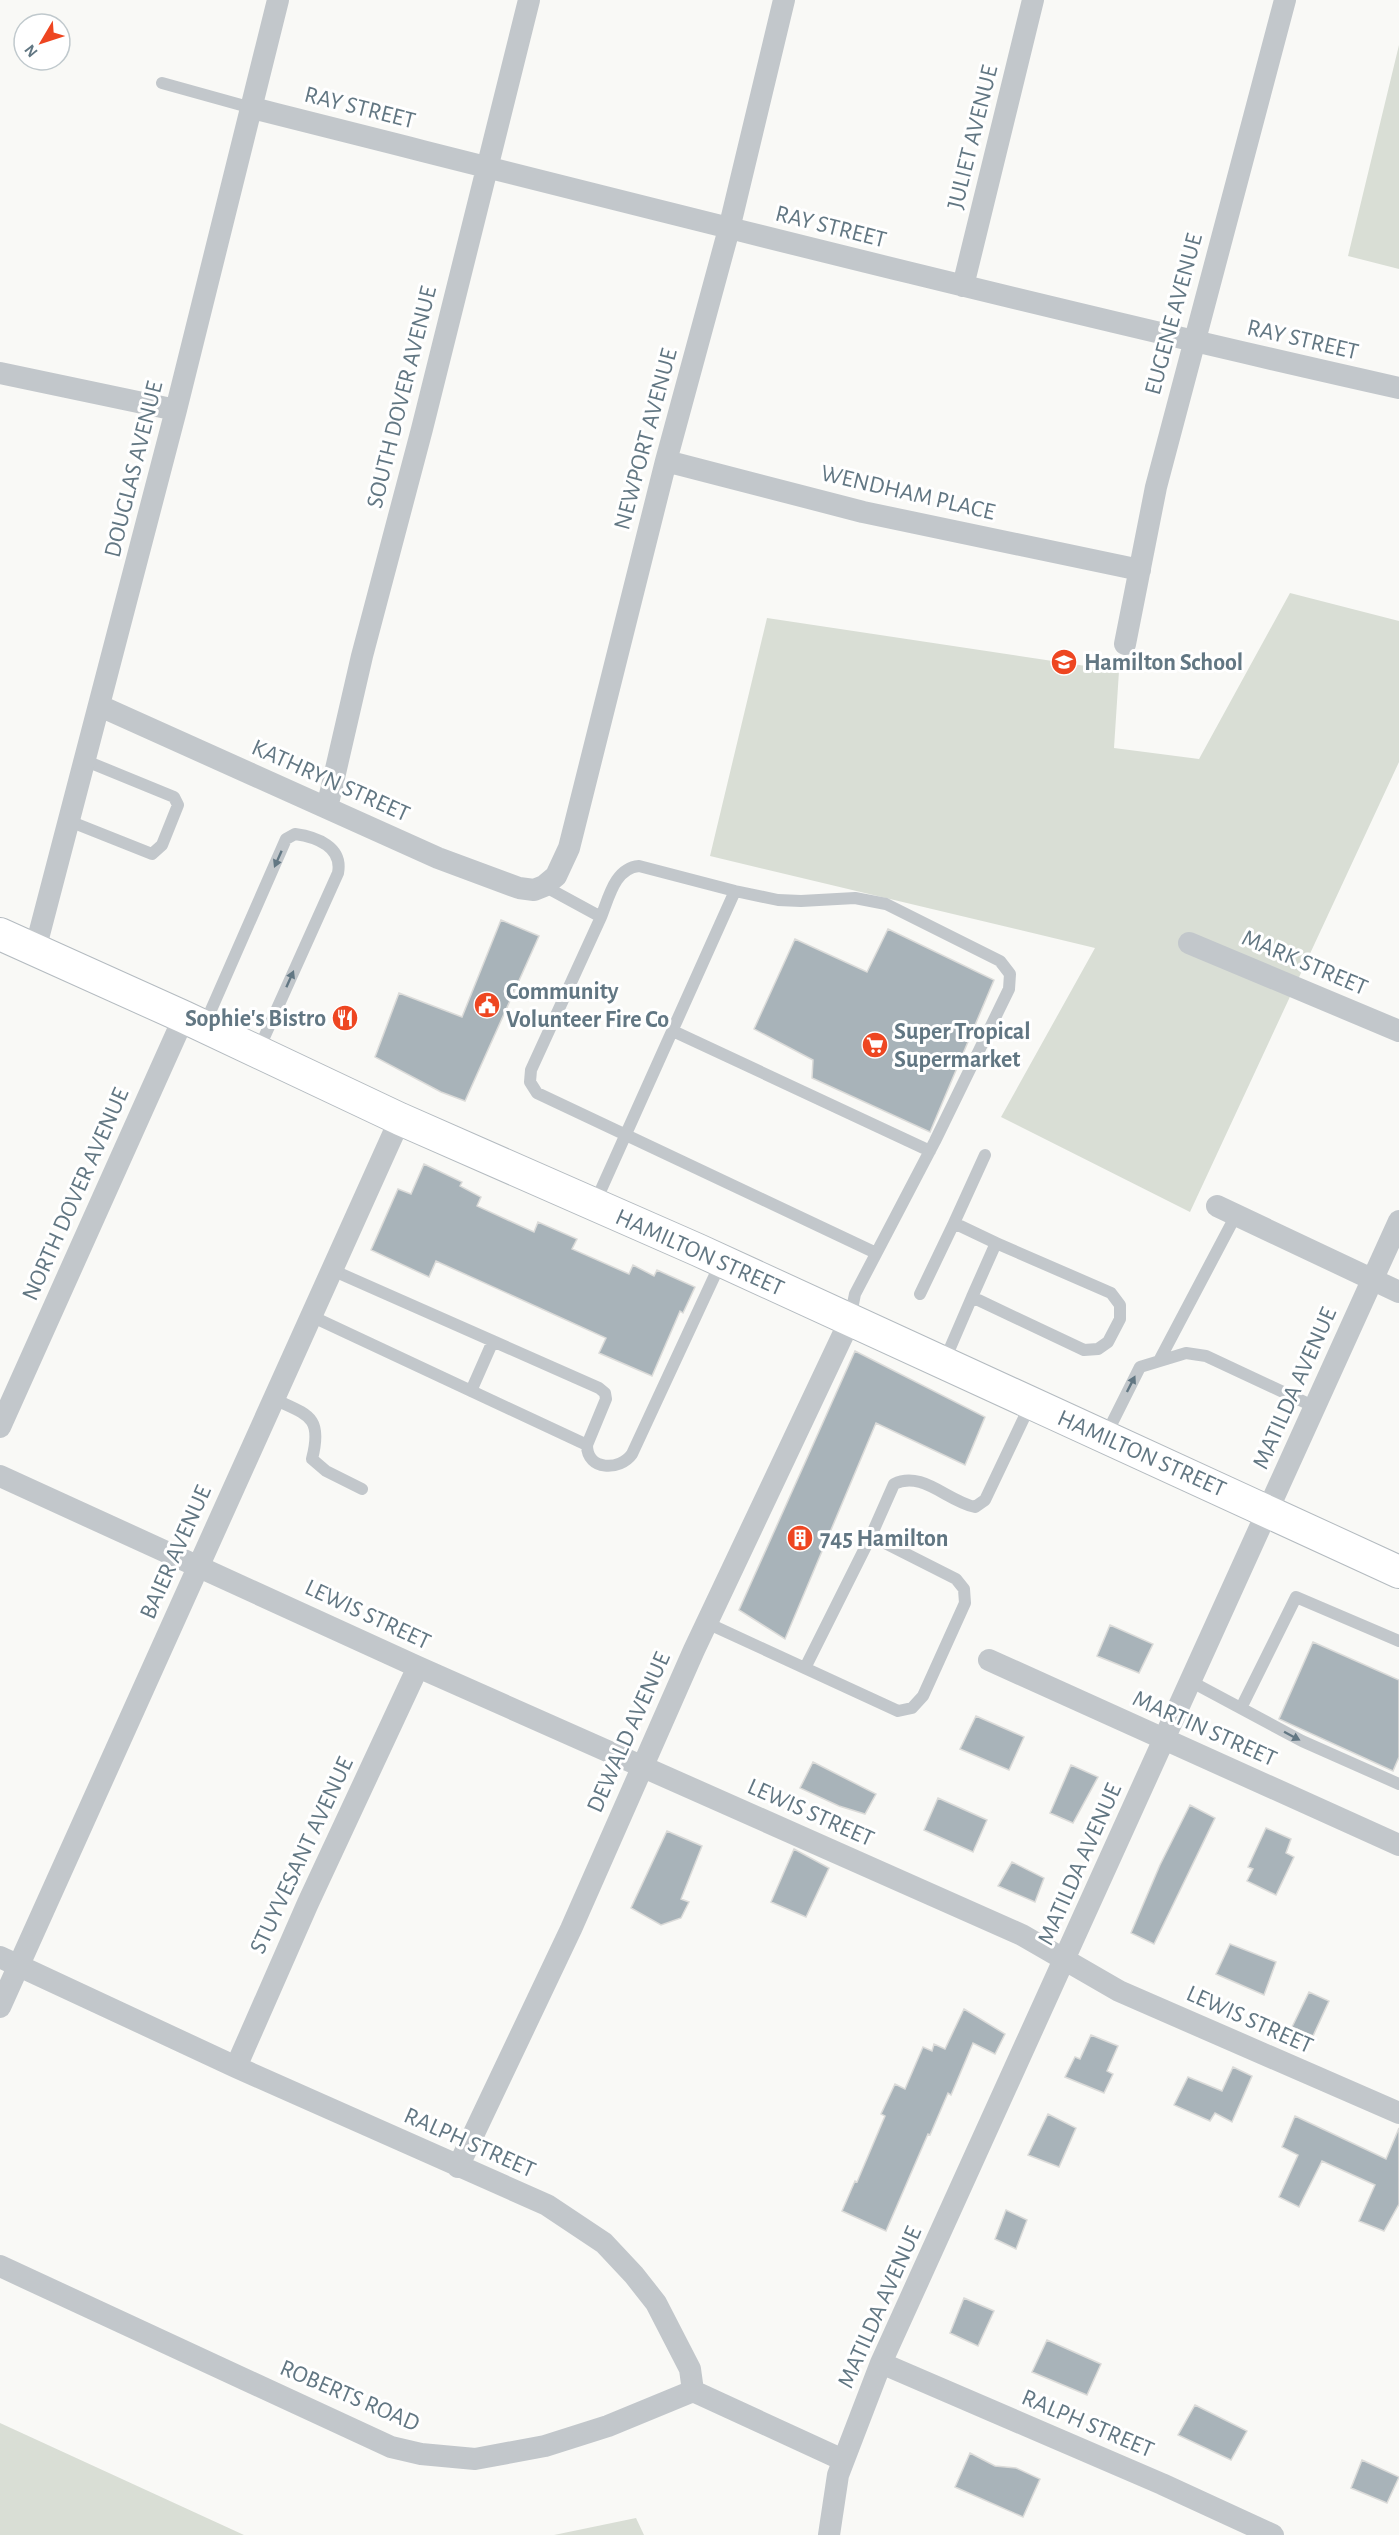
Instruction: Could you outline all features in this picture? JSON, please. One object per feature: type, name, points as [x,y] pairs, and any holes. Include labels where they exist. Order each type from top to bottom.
[{"type":"street","name":"DOUGLAS AVENUE","points":[[35,950],[176,410],[278,0]]},
{"type":"street","name":"SOUTH DOVER AVENUE","points":[[327,808],[362,657],[422,429],[529,0]]},
{"type":"street","name":"NEWPORT AVENUE","points":[[544,886],[556,876],[569,848],[666,461],[729,229],[784,0]]},
{"type":"street","name":"JULIET AVENUE","points":[[963,286],[1033,0]]},
{"type":"street","name":"EUGENE AVENUE","points":[[1125,644],[1156,487],[1192,342],[1285,0]]},
{"type":"street","name":"RAY STREET","points":[[252,108],[729,229],[1192,342],[1399,388]]},
{"type":"street","points":[[0,373],[176,410]]},
{"type":"street","name":"WENDHAM PLACE","points":[[666,461],[862,512],[1140,570]]},
{"type":"street","name":"KATHRYN STREET","points":[[100,706],[438,858],[519,888],[534,890],[544,886]]},
{"type":"street","name":"HAMILTON STREET","points":[[0,934],[400,1119],[722,1261],[1399,1572]]},
{"type":"street","name":"MARK STREET","points":[[1189,943],[1399,1031]]},
{"type":"street","name":"NORTH DOVER AVENUE","points":[[0,1427],[194,1022]]},
{"type":"street","name":"BAIER AVENUE","points":[[0,2007],[9,1961],[199,1566],[400,1119]]},
{"type":"street","points":[[1226,1211],[1399,1292]]},
{"type":"street","name":"MATILDA AVENUE","points":[[829,2535],[838,2475],[881,2363],[1399,1221]]},
{"type":"street","name":"DEWALD AVENUE","points":[[458,2167],[571,1929],[707,1623],[850,1320]]},
{"type":"street","name":"LEWIS STREET","points":[[0,1476],[418,1667],[1022,1935],[1119,1991],[1399,2113]]},
{"type":"street","name":"MARTIN STREET","points":[[989,1660],[1399,1845]]},
{"type":"street","name":"STUYVESANT AVENUE","points":[[236,2067],[308,1903],[418,1667]]},
{"type":"street","name":"RALPH STREET","points":[[9,1961],[236,2067],[547,2205],[604,2243],[656,2303],[690,2369],[693,2391]]},
{"type":"street","name":"ROBERTS ROAD","points":[[0,2266],[391,2447],[421,2454],[475,2459],[545,2446],[608,2426],[693,2391]]},
{"type":"street","name":"RALPH STREET","points":[[881,2363],[1162,2484],[1273,2535]]},
{"type":"street","points":[[693,2391],[843,2460]]},
{"type":"lane","points":[[162,83],[252,108]]},
{"type":"lane","points":[[69,821],[152,854],[162,845],[178,805],[174,797],[86,760]]},
{"type":"lane","points":[[194,1022],[286,839],[295,834],[306,835],[334,849],[340,861],[338,873],[258,1052]]},
{"type":"lane","points":[[850,1320],[855,1294],[930,1150],[1009,989],[1010,974],[1000,961],[886,904],[855,898],[778,900],[639,866],[628,867],[620,874],[531,1070],[530,1082],[537,1093],[876,1253]]},
{"type":"lane","points":[[544,886],[601,916]]},
{"type":"lane","points":[[595,1204],[735,891]]},
{"type":"lane","points":[[673,1030],[930,1150]]},
{"type":"lane","points":[[920,1294],[985,1155]]},
{"type":"lane","points":[[1160,1359],[1226,1211]]},
{"type":"lane","points":[[954,1223],[1111,1293],[1120,1305],[1119,1319],[1108,1342],[1098,1349],[1084,1350],[972,1297]]},
{"type":"lane","points":[[944,1363],[996,1243]]},
{"type":"lane","points":[[332,1270],[599,1388],[605,1393],[605,1402],[587,1445],[587,1452],[592,1460],[612,1466],[627,1460],[722,1261]]},
{"type":"lane","points":[[311,1316],[587,1445]]},
{"type":"lane","points":[[471,1391],[493,1341]]},
{"type":"lane","points":[[1105,1436],[1140,1367],[1160,1359],[1186,1353],[1206,1356],[1315,1407]]},
{"type":"lane","points":[[274,1399],[309,1416],[315,1425],[316,1446],[312,1459],[317,1466],[362,1489]]},
{"type":"lane","points":[[805,1668],[894,1484],[905,1479],[919,1481],[964,1505],[975,1507],[985,1500],[1031,1402]]},
{"type":"lane","points":[[707,1623],[898,1711],[912,1708],[923,1696],[965,1603],[964,1589],[956,1579],[870,1536]]},
{"type":"lane","points":[[1241,1708],[1296,1597],[1399,1641]]},
{"type":"lane","points":[[1190,1681],[1302,1741],[1399,1784]]},
{"type":"shaded area","points":[[1399,45],[1399,269],[1348,256]]},
{"type":"shaded area","points":[[1290,593],[1399,621],[1399,762],[1190,1212],[1001,1117],[1095,948],[710,856],[767,618],[1119,671],[1114,748],[1199,759]]},
{"type":"shaded area","points":[[0,2423],[244,2535],[0,2535]]},
{"type":"shaded area","points":[[636,2518],[644,2535],[554,2535]]},
{"type":"building","name":"Community Volunteer Fire Co","points":[[501,920],[539,936],[465,1101],[441,1092],[375,1057],[399,993],[462,1017]]},
{"type":"building","name":"Super Tropical Supermarket","points":[[888,929],[994,980],[930,1132],[812,1078],[813,1060],[754,1029],[795,939],[867,972]]},
{"type":"building","points":[[424,1164],[462,1182],[460,1186],[481,1197],[477,1206],[534,1232],[538,1222],[577,1239],[572,1249],[629,1274],[633,1265],[654,1276],[657,1270],[695,1287],[683,1313],[680,1311],[652,1376],[599,1353],[606,1338],[436,1261],[429,1277],[371,1250],[398,1189],[411,1194]]},
{"type":"building","name":"745 Hamilton","points":[[855,1351],[985,1417],[965,1465],[876,1423],[785,1639],[739,1610]]},
{"type":"building","points":[[1110,1625],[1153,1644],[1139,1673],[1097,1656]]},
{"type":"building","points":[[1313,1642],[1399,1680],[1399,1757],[1393,1771],[1279,1719]]},
{"type":"building","points":[[976,1716],[1024,1737],[1009,1770],[960,1749]]},
{"type":"building","points":[[813,1762],[876,1794],[865,1814],[839,1806],[800,1788]]},
{"type":"building","points":[[1071,1765],[1098,1777],[1073,1823],[1050,1813]]},
{"type":"building","points":[[938,1798],[987,1820],[973,1852],[924,1830]]},
{"type":"building","points":[[1190,1805],[1215,1818],[1154,1944],[1131,1933],[1160,1865]]},
{"type":"building","points":[[1266,1828],[1291,1839],[1286,1853],[1294,1857],[1276,1895],[1247,1881],[1253,1869],[1248,1867]]},
{"type":"building","points":[[667,1831],[702,1846],[681,1899],[689,1902],[681,1918],[661,1925],[631,1908]]},
{"type":"building","points":[[794,1849],[829,1868],[806,1917],[771,1902]]},
{"type":"building","points":[[1012,1862],[1044,1878],[1035,1902],[998,1886]]},
{"type":"building","points":[[1230,1944],[1276,1962],[1264,1995],[1216,1974]]},
{"type":"building","points":[[1309,1992],[1329,2001],[1313,2036],[1292,2027]]},
{"type":"building","points":[[964,2009],[1005,2034],[995,2054],[973,2043],[951,2095],[948,2093],[930,2135],[928,2134],[886,2231],[842,2211],[885,2116],[881,2114],[895,2084],[905,2089],[923,2047],[932,2051],[934,2044],[945,2049]]},
{"type":"building","points":[[1091,2035],[1118,2046],[1107,2071],[1113,2074],[1104,2093],[1065,2077],[1075,2057],[1080,2059]]},
{"type":"building","points":[[1233,2067],[1252,2076],[1232,2122],[1215,2113],[1210,2121],[1174,2105],[1188,2077],[1222,2091]]},
{"type":"building","points":[[1048,2114],[1076,2128],[1059,2167],[1028,2155]]},
{"type":"building","points":[[1295,2116],[1386,2159],[1399,2128],[1399,2204],[1384,2231],[1359,2221],[1375,2185],[1322,2161],[1299,2207],[1279,2197],[1298,2155],[1282,2147]]},
{"type":"building","points":[[1006,2210],[1027,2220],[1016,2249],[995,2239]]},
{"type":"building","points":[[964,2298],[994,2311],[978,2346],[950,2333]]},
{"type":"building","points":[[1047,2340],[1101,2364],[1087,2395],[1032,2372]]},
{"type":"building","points":[[1195,2405],[1247,2431],[1231,2460],[1178,2435]]},
{"type":"building","points":[[970,2453],[995,2466],[1016,2468],[1040,2479],[1023,2517],[955,2487]]},
{"type":"building","points":[[1362,2460],[1399,2477],[1387,2503],[1351,2488]]},
{"type":"place","name":"Hamilton School","points":[[1064,662]]},
{"type":"place","name":"Community Volunteer Fire Co","points":[[487,1005]]},
{"type":"place","name":"Sophie's Bistro","points":[[345,1018]]},
{"type":"place","name":"Super Tropical Supermarket","points":[[875,1045]]},
{"type":"place","name":"745 Hamilton","points":[[800,1538]]}]
